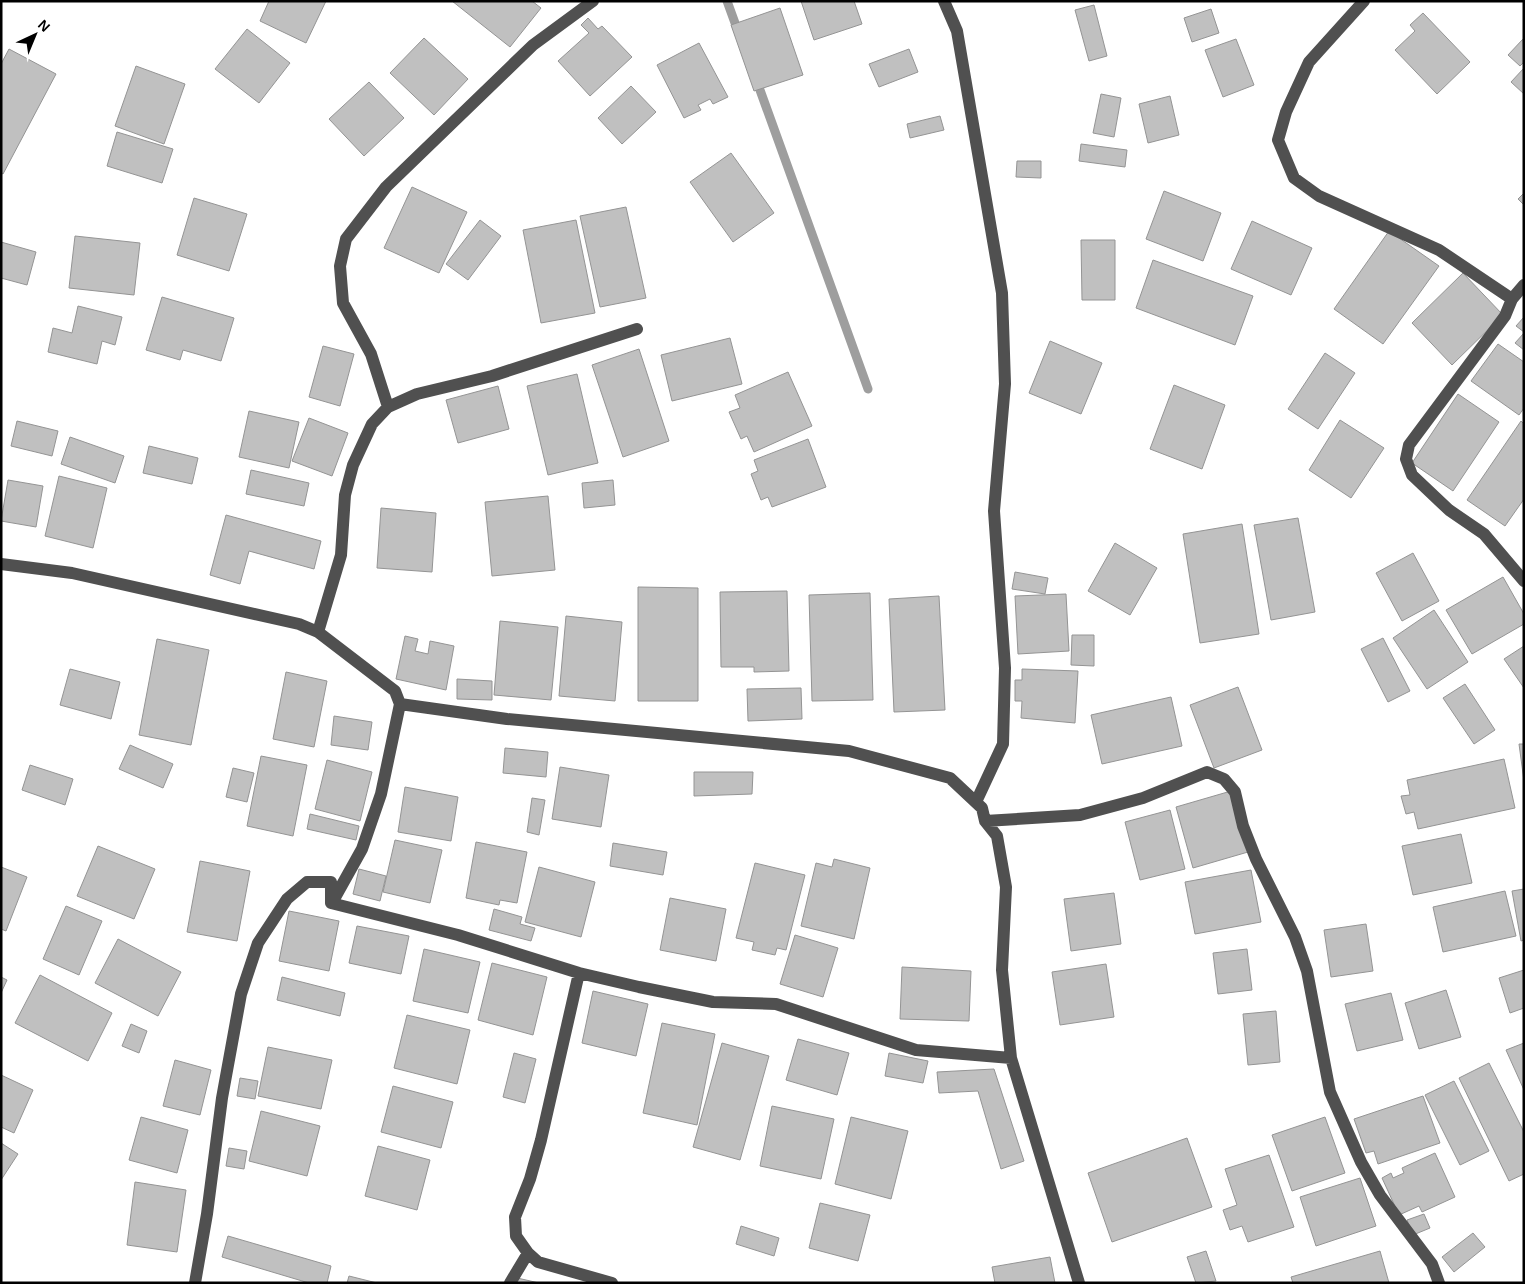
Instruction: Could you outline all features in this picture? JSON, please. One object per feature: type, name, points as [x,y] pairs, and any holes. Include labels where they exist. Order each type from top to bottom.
[{"type":"street","points":[[388,407],[371,354],[343,303],[340,266],[346,239],[386,187],[533,45],[593,1]]},
{"type":"street","points":[[944,1],[957,31],[1002,293],[1005,384],[994,511],[1005,668],[1003,744],[976,802]]},
{"type":"street","points":[[1364,1],[1309,62],[1286,112],[1278,140],[1294,178],[1319,196],[1439,250],[1512,299]]},
{"type":"street","points":[[1524,285],[1512,299],[1505,316],[1409,446],[1406,459],[1412,474],[1449,510],[1484,534],[1524,581]]},
{"type":"street","points":[[318,632],[340,555],[345,495],[353,465],[372,424],[388,407],[417,394],[492,376],[637,329]]},
{"type":"street","points":[[1,564],[72,573],[299,624],[318,632],[395,691],[400,704],[381,794],[362,849],[331,903]]},
{"type":"street","points":[[400,704],[507,719],[849,751],[950,778],[982,808],[984,821],[996,836],[1006,887],[1002,970],[1011,1058],[1079,1283]]},
{"type":"street","points":[[984,821],[1080,815],[1143,798],[1207,772],[1224,780],[1236,792],[1243,826],[1256,860],[1295,937],[1304,963],[1330,1092],[1361,1162],[1380,1195],[1432,1264],[1438,1283]]},
{"type":"street","points":[[195,1283],[207,1214],[222,1098],[241,994],[258,943],[287,899],[307,882],[331,882],[331,903]]},
{"type":"street","points":[[331,903],[458,936],[579,973],[713,1002],[776,1004],[916,1050],[1011,1058]]},
{"type":"street","points":[[579,973],[541,1140],[530,1179],[515,1217],[516,1236],[528,1253],[538,1262],[612,1283]]},
{"type":"street","points":[[510,1283],[528,1253]]},
{"type":"building","points":[[269,1],[326,1],[306,43],[260,21]]},
{"type":"building","points":[[452,1],[532,1],[541,8],[510,47]]},
{"type":"building","points":[[801,1],[854,1],[862,24],[814,40]]},
{"type":"building","points":[[1094,5],[1107,56],[1089,61],[1075,10]]},
{"type":"building","points":[[780,8],[803,75],[754,91],[731,25]]},
{"type":"building","points":[[1211,9],[1219,33],[1192,42],[1184,18]]},
{"type":"building","points":[[1423,13],[1470,62],[1437,94],[1395,50],[1415,31],[1410,25]]},
{"type":"building","points":[[588,18],[598,29],[602,26],[632,57],[590,96],[558,61],[589,33],[581,25]]},
{"type":"building","points":[[247,29],[290,63],[259,103],[215,69]]},
{"type":"building","points":[[424,38],[468,79],[434,115],[390,73]]},
{"type":"building","points":[[1236,39],[1254,85],[1223,97],[1205,50]]},
{"type":"building","points":[[1523,39],[1524,62],[1520,66],[1508,55]]},
{"type":"building","points":[[699,43],[728,97],[713,104],[710,99],[698,105],[701,110],[684,118],[657,65]]},
{"type":"building","points":[[9,49],[56,74],[3,174],[1,173],[1,64]]},
{"type":"building","points":[[909,49],[918,72],[879,87],[869,64]]},
{"type":"building","points":[[136,66],[185,84],[164,144],[115,126]]},
{"type":"building","points":[[1524,68],[1524,94],[1511,82]]},
{"type":"building","points":[[369,82],[404,118],[364,156],[329,119]]},
{"type":"building","points":[[631,86],[656,112],[622,144],[598,118]]},
{"type":"building","points":[[1101,94],[1121,98],[1114,137],[1093,133]]},
{"type":"building","points":[[1170,96],[1179,135],[1148,143],[1139,104]]},
{"type":"building","points":[[940,116],[944,130],[910,138],[907,124]]},
{"type":"building","points":[[117,132],[173,149],[162,183],[107,166]]},
{"type":"building","points":[[1081,144],[1127,150],[1125,167],[1079,161]]},
{"type":"building","points":[[731,153],[774,213],[733,242],[690,182]]},
{"type":"building","points":[[1017,161],[1041,161],[1041,178],[1016,177]]},
{"type":"building","points":[[412,187],[467,212],[439,273],[384,248]]},
{"type":"building","points":[[1164,191],[1221,213],[1203,261],[1146,239]]},
{"type":"building","points":[[1524,193],[1524,205],[1518,199]]},
{"type":"building","points":[[194,198],[247,214],[229,271],[177,255]]},
{"type":"building","points":[[626,207],[646,298],[600,307],[580,216]]},
{"type":"building","points":[[480,220],[501,236],[468,280],[446,264]]},
{"type":"building","points":[[576,220],[595,313],[541,323],[523,230]]},
{"type":"building","points":[[1252,221],[1312,248],[1291,295],[1231,269]]},
{"type":"building","points":[[1389,231],[1439,266],[1383,344],[1334,309]]},
{"type":"building","points":[[75,236],[140,243],[134,295],[69,288]]},
{"type":"building","points":[[1081,240],[1115,240],[1115,300],[1082,300]]},
{"type":"building","points":[[1,242],[36,252],[27,285],[1,278]]},
{"type":"building","points":[[1153,260],[1253,296],[1235,345],[1136,308]]},
{"type":"building","points":[[1463,273],[1503,315],[1452,365],[1412,323]]},
{"type":"building","points":[[162,297],[234,318],[221,361],[183,350],[180,360],[146,350]]},
{"type":"building","points":[[78,306],[122,317],[115,345],[102,341],[97,364],[48,352],[53,328],[72,333]]},
{"type":"building","points":[[1524,317],[1524,332],[1516,326]]},
{"type":"building","points":[[1524,333],[1524,350],[1515,343]]},
{"type":"building","points":[[730,338],[742,384],[672,401],[661,355]]},
{"type":"building","points":[[1050,341],[1102,363],[1081,414],[1029,393]]},
{"type":"building","points":[[1498,344],[1524,362],[1524,408],[1519,415],[1471,381]]},
{"type":"building","points":[[323,346],[354,354],[340,406],[309,397]]},
{"type":"building","points":[[639,349],[669,441],[623,457],[592,365]]},
{"type":"building","points":[[1325,353],[1355,373],[1318,429],[1288,409]]},
{"type":"building","points":[[788,372],[812,426],[754,452],[747,436],[741,439],[729,412],[740,408],[735,395]]},
{"type":"building","points":[[577,374],[598,463],[548,475],[527,386]]},
{"type":"building","points":[[1174,385],[1225,405],[1202,469],[1150,449]]},
{"type":"building","points":[[498,386],[509,429],[458,443],[446,400]]},
{"type":"building","points":[[1458,394],[1499,422],[1453,491],[1412,463]]},
{"type":"building","points":[[249,411],[299,422],[289,468],[239,457]]},
{"type":"building","points":[[309,418],[348,433],[332,476],[292,461]]},
{"type":"building","points":[[1340,420],[1384,448],[1351,498],[1309,470]]},
{"type":"building","points":[[17,421],[58,431],[52,456],[11,446]]},
{"type":"building","points":[[1521,421],[1524,424],[1524,499],[1505,526],[1467,500]]},
{"type":"building","points":[[70,437],[124,456],[115,483],[61,464]]},
{"type":"building","points":[[808,439],[826,487],[772,507],[768,497],[761,500],[751,474],[758,471],[754,460]]},
{"type":"building","points":[[149,446],[198,458],[192,484],[143,473]]},
{"type":"building","points":[[251,470],[309,483],[304,506],[246,494]]},
{"type":"building","points":[[59,476],[107,488],[93,548],[45,536]]},
{"type":"building","points":[[8,480],[43,486],[36,527],[1,521]]},
{"type":"building","points":[[613,480],[615,505],[584,508],[582,483]]},
{"type":"building","points":[[548,496],[555,570],[492,576],[485,502]]},
{"type":"building","points":[[381,508],[436,513],[432,572],[377,568]]},
{"type":"building","points":[[226,515],[321,541],[314,569],[249,551],[240,584],[210,575]]},
{"type":"building","points":[[1298,518],[1315,612],[1271,620],[1254,525]]},
{"type":"building","points":[[1242,524],[1259,634],[1200,643],[1183,534]]},
{"type":"building","points":[[1115,543],[1157,568],[1130,615],[1088,591]]},
{"type":"building","points":[[1413,553],[1439,601],[1402,621],[1376,573]]},
{"type":"building","points":[[1015,572],[1048,578],[1045,594],[1012,589]]},
{"type":"building","points":[[1503,577],[1524,614],[1524,624],[1472,654],[1446,610]]},
{"type":"building","points":[[638,587],[698,588],[698,701],[638,701]]},
{"type":"building","points":[[787,591],[789,671],[754,672],[754,667],[721,667],[720,592]]},
{"type":"building","points":[[870,593],[873,700],[812,701],[809,595]]},
{"type":"building","points":[[1066,594],[1069,651],[1018,654],[1015,596]]},
{"type":"building","points":[[939,596],[945,710],[894,712],[889,599]]},
{"type":"building","points":[[1434,610],[1468,662],[1427,689],[1393,638]]},
{"type":"building","points":[[566,616],[622,622],[615,701],[559,696]]},
{"type":"building","points":[[500,621],[558,627],[551,700],[494,695]]},
{"type":"building","points":[[1072,635],[1094,635],[1094,666],[1071,665]]},
{"type":"building","points":[[405,636],[418,639],[415,651],[428,654],[430,641],[454,646],[446,690],[396,679]]},
{"type":"building","points":[[1383,638],[1410,691],[1388,702],[1361,649]]},
{"type":"building","points":[[157,639],[209,650],[191,745],[139,735]]},
{"type":"building","points":[[1524,646],[1524,688],[1504,659]]},
{"type":"building","points":[[70,669],[120,682],[111,719],[60,705]]},
{"type":"building","points":[[1022,669],[1078,671],[1075,723],[1021,718],[1022,701],[1015,701],[1015,680],[1022,680]]},
{"type":"building","points":[[286,672],[327,681],[314,747],[273,739]]},
{"type":"building","points":[[457,679],[492,681],[492,700],[457,699]]},
{"type":"building","points":[[1465,684],[1495,730],[1474,744],[1443,698]]},
{"type":"building","points":[[1238,687],[1262,750],[1214,768],[1190,705]]},
{"type":"building","points":[[801,688],[802,719],[748,721],[747,689]]},
{"type":"building","points":[[1171,697],[1182,746],[1102,764],[1091,715]]},
{"type":"building","points":[[334,716],[372,722],[368,750],[331,745]]},
{"type":"building","points":[[1519,744],[1524,744],[1524,781]]},
{"type":"building","points":[[130,745],[173,764],[163,788],[119,769]]},
{"type":"building","points":[[505,748],[548,752],[546,777],[503,773]]},
{"type":"building","points":[[261,756],[307,765],[293,836],[247,826]]},
{"type":"building","points":[[1504,759],[1515,808],[1418,829],[1414,812],[1406,814],[1401,796],[1410,795],[1407,780]]},
{"type":"building","points":[[327,760],[372,772],[360,821],[315,809]]},
{"type":"building","points":[[30,765],[73,779],[65,805],[22,790]]},
{"type":"building","points":[[560,767],[609,775],[601,827],[552,819]]},
{"type":"building","points":[[233,768],[254,773],[247,802],[226,797]]},
{"type":"building","points":[[694,772],[753,772],[752,794],[694,796]]},
{"type":"building","points":[[405,787],[458,797],[451,841],[398,832]]},
{"type":"building","points":[[1231,791],[1248,852],[1193,868],[1176,807]]},
{"type":"building","points":[[532,798],[545,800],[539,835],[527,832]]},
{"type":"building","points":[[1170,810],[1185,869],[1140,880],[1125,822]]},
{"type":"building","points":[[310,814],[359,826],[356,840],[307,829]]},
{"type":"building","points":[[1461,834],[1472,883],[1413,895],[1402,846]]},
{"type":"building","points":[[395,840],[442,850],[430,903],[383,892]]},
{"type":"building","points":[[476,842],[527,852],[517,903],[500,900],[499,905],[466,898]]},
{"type":"building","points":[[613,843],[667,852],[663,875],[610,866]]},
{"type":"building","points":[[98,846],[155,869],[134,919],[77,896]]},
{"type":"building","points":[[834,859],[870,868],[854,939],[801,926],[816,863],[832,867]]},
{"type":"building","points":[[200,861],[250,871],[237,941],[187,932]]},
{"type":"building","points":[[755,863],[805,875],[786,950],[777,948],[775,955],[752,950],[754,942],[736,938]]},
{"type":"building","points":[[1,867],[27,877],[6,931],[1,929]]},
{"type":"building","points":[[539,867],[595,882],[581,937],[525,922]]},
{"type":"building","points":[[359,869],[386,876],[380,901],[353,894]]},
{"type":"building","points":[[1251,870],[1261,922],[1195,934],[1185,882]]},
{"type":"building","points":[[1524,889],[1524,940],[1521,941],[1512,891]]},
{"type":"building","points":[[1505,891],[1516,936],[1443,952],[1433,907]]},
{"type":"building","points":[[1114,893],[1121,944],[1071,951],[1064,899]]},
{"type":"building","points":[[670,898],[726,909],[716,961],[660,950]]},
{"type":"building","points":[[66,906],[102,921],[79,975],[43,959]]},
{"type":"building","points":[[494,909],[522,917],[520,924],[535,928],[531,941],[489,930]]},
{"type":"building","points":[[289,911],[339,921],[329,971],[279,961]]},
{"type":"building","points":[[1366,924],[1373,971],[1331,977],[1324,930]]},
{"type":"building","points":[[357,926],[409,936],[401,974],[349,963]]},
{"type":"building","points":[[795,935],[838,948],[823,997],[780,984]]},
{"type":"building","points":[[118,939],[181,972],[158,1016],[95,983]]},
{"type":"building","points":[[424,949],[480,962],[468,1013],[413,1001]]},
{"type":"building","points":[[1247,949],[1252,990],[1218,994],[1213,953]]},
{"type":"building","points":[[492,963],[547,977],[533,1035],[478,1020]]},
{"type":"building","points":[[1106,964],[1114,1017],[1060,1025],[1052,972]]},
{"type":"building","points":[[902,967],[971,971],[969,1021],[900,1019]]},
{"type":"building","points":[[1524,970],[1524,1008],[1510,1013],[1499,978]]},
{"type":"building","points":[[40,975],[112,1013],[88,1061],[15,1023]]},
{"type":"building","points":[[1,977],[7,980],[1,993]]},
{"type":"building","points":[[282,977],[345,993],[340,1016],[277,1000]]},
{"type":"building","points":[[1446,990],[1461,1037],[1419,1049],[1405,1003]]},
{"type":"building","points":[[593,991],[648,1004],[636,1056],[582,1043]]},
{"type":"building","points":[[1391,993],[1403,1040],[1357,1051],[1345,1004]]},
{"type":"building","points":[[1276,1011],[1280,1062],[1248,1065],[1243,1014]]},
{"type":"building","points":[[407,1015],[470,1030],[457,1084],[394,1068]]},
{"type":"building","points":[[662,1023],[715,1034],[697,1125],[643,1113]]},
{"type":"building","points":[[131,1024],[147,1031],[139,1053],[122,1046]]},
{"type":"building","points":[[798,1039],[849,1053],[837,1095],[786,1080]]},
{"type":"building","points":[[722,1043],[769,1056],[740,1160],[693,1147]]},
{"type":"building","points":[[1524,1043],[1524,1090],[1506,1050]]},
{"type":"building","points":[[268,1047],[332,1060],[321,1109],[258,1096]]},
{"type":"building","points":[[514,1053],[536,1059],[525,1103],[503,1097]]},
{"type":"building","points":[[889,1053],[928,1061],[923,1083],[885,1076]]},
{"type":"building","points":[[175,1060],[211,1070],[200,1115],[163,1106]]},
{"type":"building","points":[[1489,1063],[1524,1132],[1524,1174],[1509,1181],[1459,1078]]},
{"type":"building","points":[[994,1069],[1024,1161],[1001,1169],[978,1091],[939,1093],[937,1072]]},
{"type":"building","points":[[1,1075],[33,1090],[14,1133],[1,1127]]},
{"type":"building","points":[[240,1078],[258,1081],[255,1099],[237,1096]]},
{"type":"building","points":[[1454,1081],[1489,1151],[1460,1165],[1425,1095]]},
{"type":"building","points":[[393,1086],[453,1102],[441,1148],[381,1132]]},
{"type":"building","points":[[1423,1096],[1440,1143],[1378,1164],[1374,1151],[1366,1153],[1354,1119]]},
{"type":"building","points":[[772,1106],[834,1119],[821,1179],[760,1166]]},
{"type":"building","points":[[261,1111],[320,1126],[307,1176],[249,1161]]},
{"type":"building","points":[[141,1117],[188,1130],[177,1173],[129,1160]]},
{"type":"building","points":[[851,1117],[908,1131],[891,1199],[835,1184]]},
{"type":"building","points":[[1325,1117],[1345,1173],[1292,1191],[1272,1135]]},
{"type":"building","points":[[1187,1138],[1212,1207],[1112,1242],[1088,1173]]},
{"type":"building","points":[[1,1143],[18,1154],[1,1180]]},
{"type":"building","points":[[378,1146],[430,1160],[417,1210],[365,1196]]},
{"type":"building","points":[[229,1148],[247,1151],[244,1169],[226,1166]]},
{"type":"building","points":[[1435,1153],[1455,1197],[1422,1212],[1419,1206],[1399,1215],[1382,1178],[1391,1173],[1393,1178],[1404,1173],[1402,1168]]},
{"type":"building","points":[[1269,1155],[1294,1227],[1248,1242],[1242,1226],[1230,1230],[1223,1210],[1237,1205],[1225,1169]]},
{"type":"building","points":[[1360,1178],[1376,1226],[1316,1246],[1300,1197]]},
{"type":"building","points":[[135,1182],[186,1190],[177,1252],[127,1245]]},
{"type":"building","points":[[820,1203],[870,1215],[858,1261],[809,1248]]},
{"type":"building","points":[[1424,1214],[1430,1228],[1413,1235],[1407,1220]]},
{"type":"building","points":[[741,1226],[779,1238],[774,1256],[736,1244]]},
{"type":"building","points":[[1473,1233],[1485,1247],[1454,1272],[1442,1257]]},
{"type":"building","points":[[228,1236],[331,1266],[327,1283],[309,1283],[222,1257]]},
{"type":"building","points":[[1206,1251],[1216,1281],[1196,1283],[1187,1257]]},
{"type":"building","points":[[1380,1251],[1389,1283],[1293,1283],[1291,1277]]},
{"type":"building","points":[[1050,1257],[1055,1283],[995,1283],[992,1267]]},
{"type":"building","points":[[349,1276],[377,1283],[347,1283]]},
{"type":"building","points":[[513,1277],[539,1283],[512,1283]]},
{"type":"waterway","points":[[727,1],[739,34]]},
{"type":"waterway","points":[[756,79],[868,389]]}]
